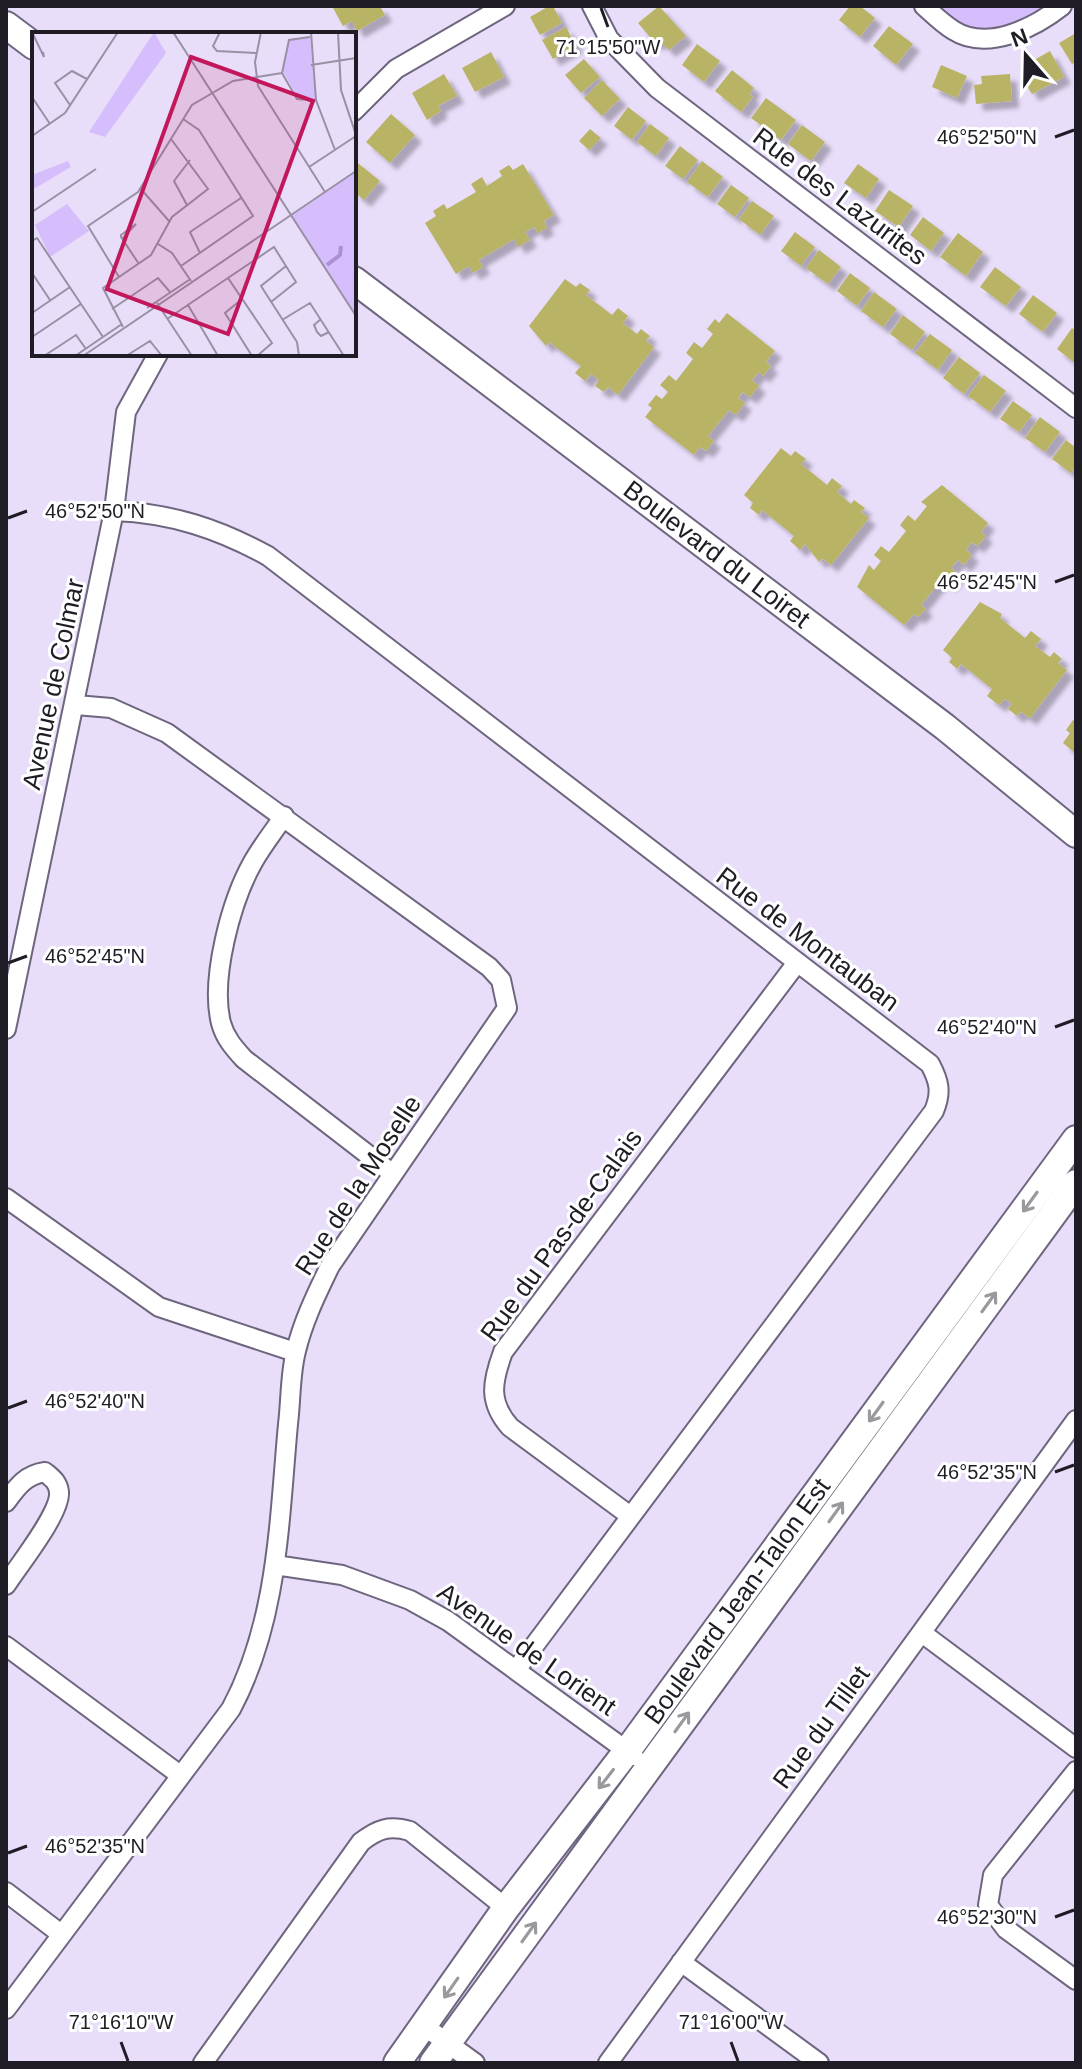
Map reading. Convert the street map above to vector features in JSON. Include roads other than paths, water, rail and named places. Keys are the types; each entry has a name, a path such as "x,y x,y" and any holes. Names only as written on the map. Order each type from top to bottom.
{"street":[{"path":"356,109 396,69 505,6"},
{"name":"Rue des Lazurites","path":"592,6 609,39 657,88 1076,408"},
{"path":"924,6 955,31 985,40 1039,23 1062,6"},
{"path":"6,25 32,44"},
{"name":"Boulevard du Loiret","path":"356,282 945,727 1076,834"},
{"name":"Avenue de Colmar","path":"6,1029 114,511 126,412 157,356"},
{"name":"Rue de Montauban","path":"114,511 152,512 182,519 229,534 268,556 930,1064 938,1080 940,1096 934,1111 516,1670"},
{"name":"Rue de la Moselle","path":"6,2009 231,1709 251,1671 265,1628 275,1565 295,1352 308,1313 330,1266 502,1020 507,996 501,980 489,967 167,733 111,708 76,705"},
{"path":"284,816 252,863 235,902 222,956 218,1005 222,1026 229,1043 244,1059 393,1174"},
{"name":"Rue du Pas-de-Calais","path":"629,1515 510,1427 497,1412 493,1378 503,1352 796,964"},
{"name":"Boulevard Jean-Talon Est","path":"397,2063 506,1908 627,1751 1076,1139"},
{"name":"Boulevard Jean-Talon Est","path":"441,2053 1076,1183"},
{"path":"6,1198 159,1307 295,1352"},
{"name":"Rue du Tillet","path":"608,2063 1076,1420"},
{"path":"6,1502 22,1481 34,1474 45,1472 55,1480 59,1491 51,1516 6,1585"},
{"name":"Avenue de Lorient","path":"275,1565 342,1575 387,1589 448,1621 649,1768"},
{"path":"922,1633 1076,1748"},
{"path":"6,1646 180,1775"},
{"path":"1076,1771 993,1875 988,1905 1006,1929 1076,1980"},
{"path":"203,2063 361,1842 373,1833 384,1828 410,1831 506,1908"},
{"path":"6,1892 61,1934"},
{"path":"681,1962 819,2063"},
{"path":"424,2026 441,2053 475,2063"}]}
